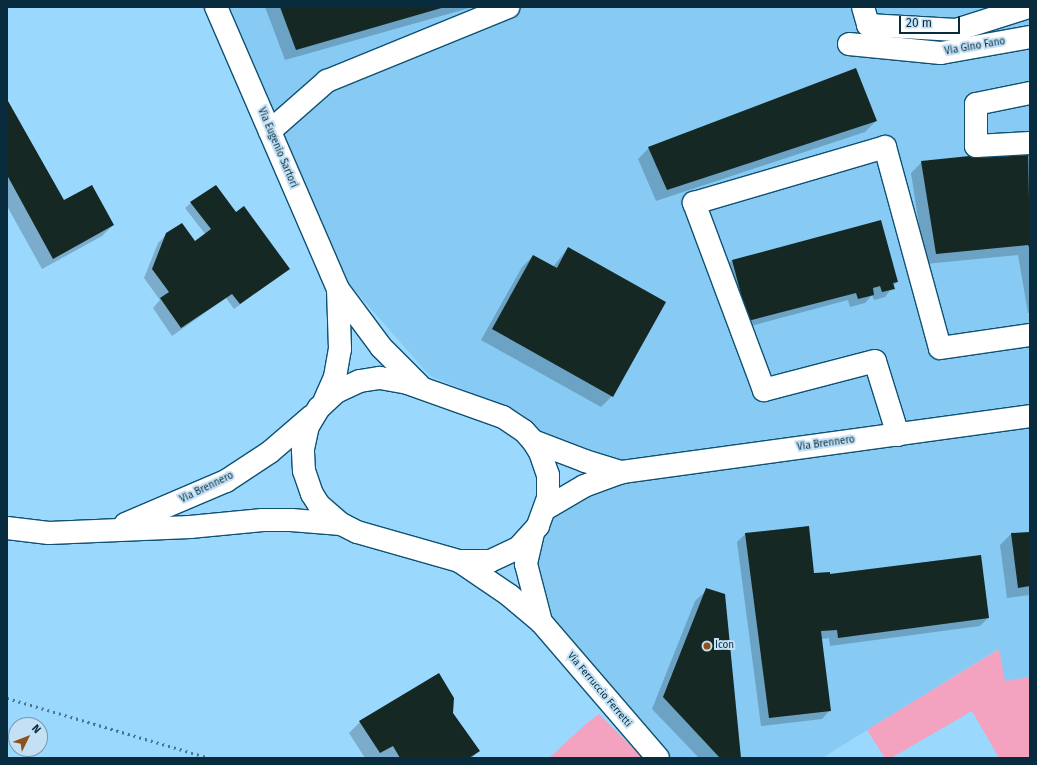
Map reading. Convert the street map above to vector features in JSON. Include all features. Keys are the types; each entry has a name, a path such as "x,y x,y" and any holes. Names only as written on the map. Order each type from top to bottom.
{"main road":[{"name":"Via Eugenio Sartori","path":"216,7 338,289 381,347 423,388"},
{"path":"270,131 327,81 508,7"},
{"path":"862,7 868,25 956,30 1029,7"},
{"name":"Via Gino Fano","path":"849,44 941,53 1030,37"},
{"path":"1030,93 976,104 976,146 1030,142"},
{"path":"898,435 875,361 764,390 694,203 885,146 940,348 1030,335"},
{"name":"Via Eugenio Sartori","path":"338,289 340,350 335,377 304,440 304,471 312,494 319,505 341,524"},
{"name":"Via Brennero","path":"109,530 198,495 226,481 270,452 350,384 370,379 391,379 423,388 502,418 524,431 533,442 585,461 622,472"},
{"name":"Via Brennero","path":"545,509 584,486 622,472 1030,416"},
{"path":"341,524 358,532 459,561 482,562 497,559 518,548 533,533 545,509 549,487 548,475 540,452 533,442"},
{"name":"Via Brennero","path":"7,528 49,533 291,520 341,524"},
{"name":"Via Ferruccio Ferretti","path":"533,533 526,564 541,622"},
{"name":"Via Ferruccio Ferretti","path":"459,561 509,595 541,622 658,758"}],"shaded area":[{"path":"224,7 1030,7 1030,405 624,461 537,431 521,413 430,376 349,284"},
{"path":"1030,423 1030,677 1005,681 998,649 822,758 670,758 547,618 535,568 549,517 587,493 624,481"},
{"path":"999,649 1005,681 1030,677 1030,758 999,758 972,711 891,758 885,758 867,730"},
{"path":"599,714 643,758 549,758 587,723"}],"building":[{"path":"280,7 445,7 296,50"},
{"path":"856,68 877,121 667,190 648,147"},
{"path":"8,101 64,200 92,185 114,225 53,259 7,175"},
{"path":"1028,150 1030,249 1028,245 936,254 921,161"},
{"path":"216,185 236,212 244,206 290,269 240,304 232,294 181,328 160,298 169,292 152,269 166,233 182,223 195,241 211,229 190,202"},
{"path":"881,220 898,282 893,283 895,289 882,292 880,286 873,288 874,295 858,299 856,293 748,321 732,260"},
{"path":"568,247 666,302 613,397 492,329 533,255 557,268"},
{"path":"809,526 814,573 830,572 830,574 981,555 989,618 838,638 837,630 821,631 831,711 769,718 745,533"},
{"path":"1030,532 1030,586 1018,588 1011,533"},
{"name":"Icon","path":"706,588 725,594 741,758 720,758 663,697"},
{"path":"439,673 454,698 453,713 480,751 469,758 400,758 393,746 380,753 359,721"}],"railway":[{"path":"7,698 210,758"}],"place":[{"name":"Icon","path":"707,646"}]}
